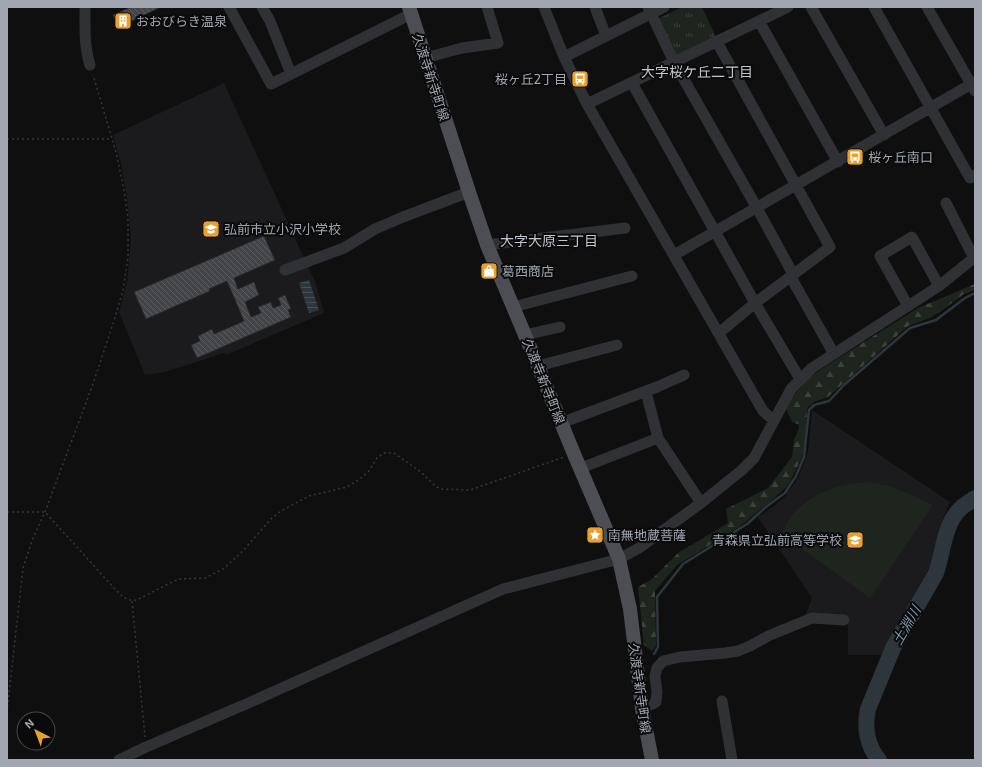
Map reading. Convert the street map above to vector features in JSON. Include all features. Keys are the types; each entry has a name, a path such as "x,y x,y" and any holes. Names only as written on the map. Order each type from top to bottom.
{"main road":[{"name":"久渡寺新寺町線","path":"410,10 487,245 619,559 630,609 642,709 652,760"}],"street":[{"path":"86,7 85,31 87,56 90,65"},
{"path":"229,7 271,84 410,10"},
{"path":"262,7 270,21 291,74"},
{"path":"425,58 462,48 498,43 487,7"},
{"path":"544,7 564,57 587,104 763,411 774,420"},
{"path":"595,7 606,36"},
{"path":"564,57 606,36 649,10 664,7"},
{"path":"587,104 788,7"},
{"path":"811,7 884,135"},
{"path":"874,7 970,178 975,176"},
{"path":"674,255 930,108 974,86 927,7"},
{"path":"649,10 674,62 757,208 793,274 793,281 834,354"},
{"path":"759,21 838,162"},
{"path":"717,42 830,247 755,303 718,333"},
{"path":"632,83 755,303 800,380"},
{"path":"285,270 344,248 375,230 403,217 469,192"},
{"path":"119,760 502,590 619,559 639,548 701,503 742,470 754,458 784,400 812,368 939,286 974,258 946,204"},
{"path":"487,245 625,228"},
{"path":"908,306 880,256 912,237 939,286"},
{"path":"513,307 632,276"},
{"path":"525,335 560,326"},
{"path":"538,366 617,345"},
{"path":"561,423 646,392 684,375"},
{"path":"646,392 658,438 701,503"},
{"path":"581,468 658,438"},
{"path":"642,709 656,702 657,692 655,676 657,668 663,661 680,657 738,651 768,636 812,618 844,620"},
{"path":"722,701 732,760"}],"path":[{"path":"7,712 23,568 33,538 45,512 93,384 123,290 128,257 128,218 124,190 112,139 90,65"},
{"path":"7,140 112,139"},
{"path":"7,512 45,512 114,588 122,596 132,602 179,579 205,578 223,569 241,553 272,518 281,511 309,496 346,486 360,479 369,471 377,458 384,452 394,453 421,472 435,486 441,489 460,491 470,490 489,484 574,454"},
{"path":"888,760 878,749 871,728 873,708 896,652 935,585 942,569 950,537 956,524 964,514 975,506"},
{"path":"132,602 146,747"}],"shaded area":[{"name":"弘前市立小沢小学校","path":"224,83 316,284 324,313 226,355 224,353 165,372 145,375 119,312 127,282 131,239 127,198 121,164 113,135"},
{"path":"309,280 319,310 309,313 299,283"},
{"name":"青森県立弘前高等学校","path":"812,410 950,502 938,531 931,564 882,655 848,655 848,618 806,614 812,598 758,517 785,497 798,478 808,452"}],"green space":[{"path":"682,7 702,7 716,37 676,57 657,19"},
{"path":"975,284 975,290 964,294 940,312 930,318 908,326 827,398 816,401 809,406 807,409 806,440 802,457 789,484 739,527 677,565 655,591 656,646 652,651 644,645 638,587 652,579 678,553 728,523 726,509 768,488 792,457 794,440 800,425 792,422 785,406 809,378 918,308"},
{"path":"866,482 886,485 933,505 870,598 782,534 791,517 816,496 825,491 844,485"}],"building":[{"name":"おおびらき温泉","path":"131,7 161,7 119,27 113,15"},
{"path":"264,236 275,260 234,278 238,289 254,282 259,295 245,302 251,317 261,313 258,307 271,302 273,308 281,305 278,298 285,295 291,309 288,310 291,317 197,358 191,345 200,341 198,336 212,329 214,334 244,321 227,281 209,289 210,291 146,319 134,292"}],"waterway":[{"path":"654,654 658,647 657,597 683,564 747,524 767,506 785,493 796,476 804,457 809,410 814,405 829,401 844,385 910,328 936,320 965,298 975,293"},
{"name":"土淵川","path":"879,760 869,742 866,723 868,709 893,648 936,573 951,521 962,507 975,498"}],"place":[{"name":"おおびらき温泉","path":"123,21"},
{"name":"桜ヶ丘2丁目","path":"580,79"},
{"name":"桜ヶ丘南口","path":"855,157"},
{"name":"弘前市立小沢小学校","path":"211,229"},
{"name":"葛西商店","path":"489,271"},
{"name":"南無地蔵菩薩","path":"595,535"},
{"name":"青森県立弘前高等学校","path":"855,540"}],"district":[{"name":"大字桜ケ丘二丁目","path":"697,71"},
{"name":"大字大原三丁目","path":"549,240"}]}
